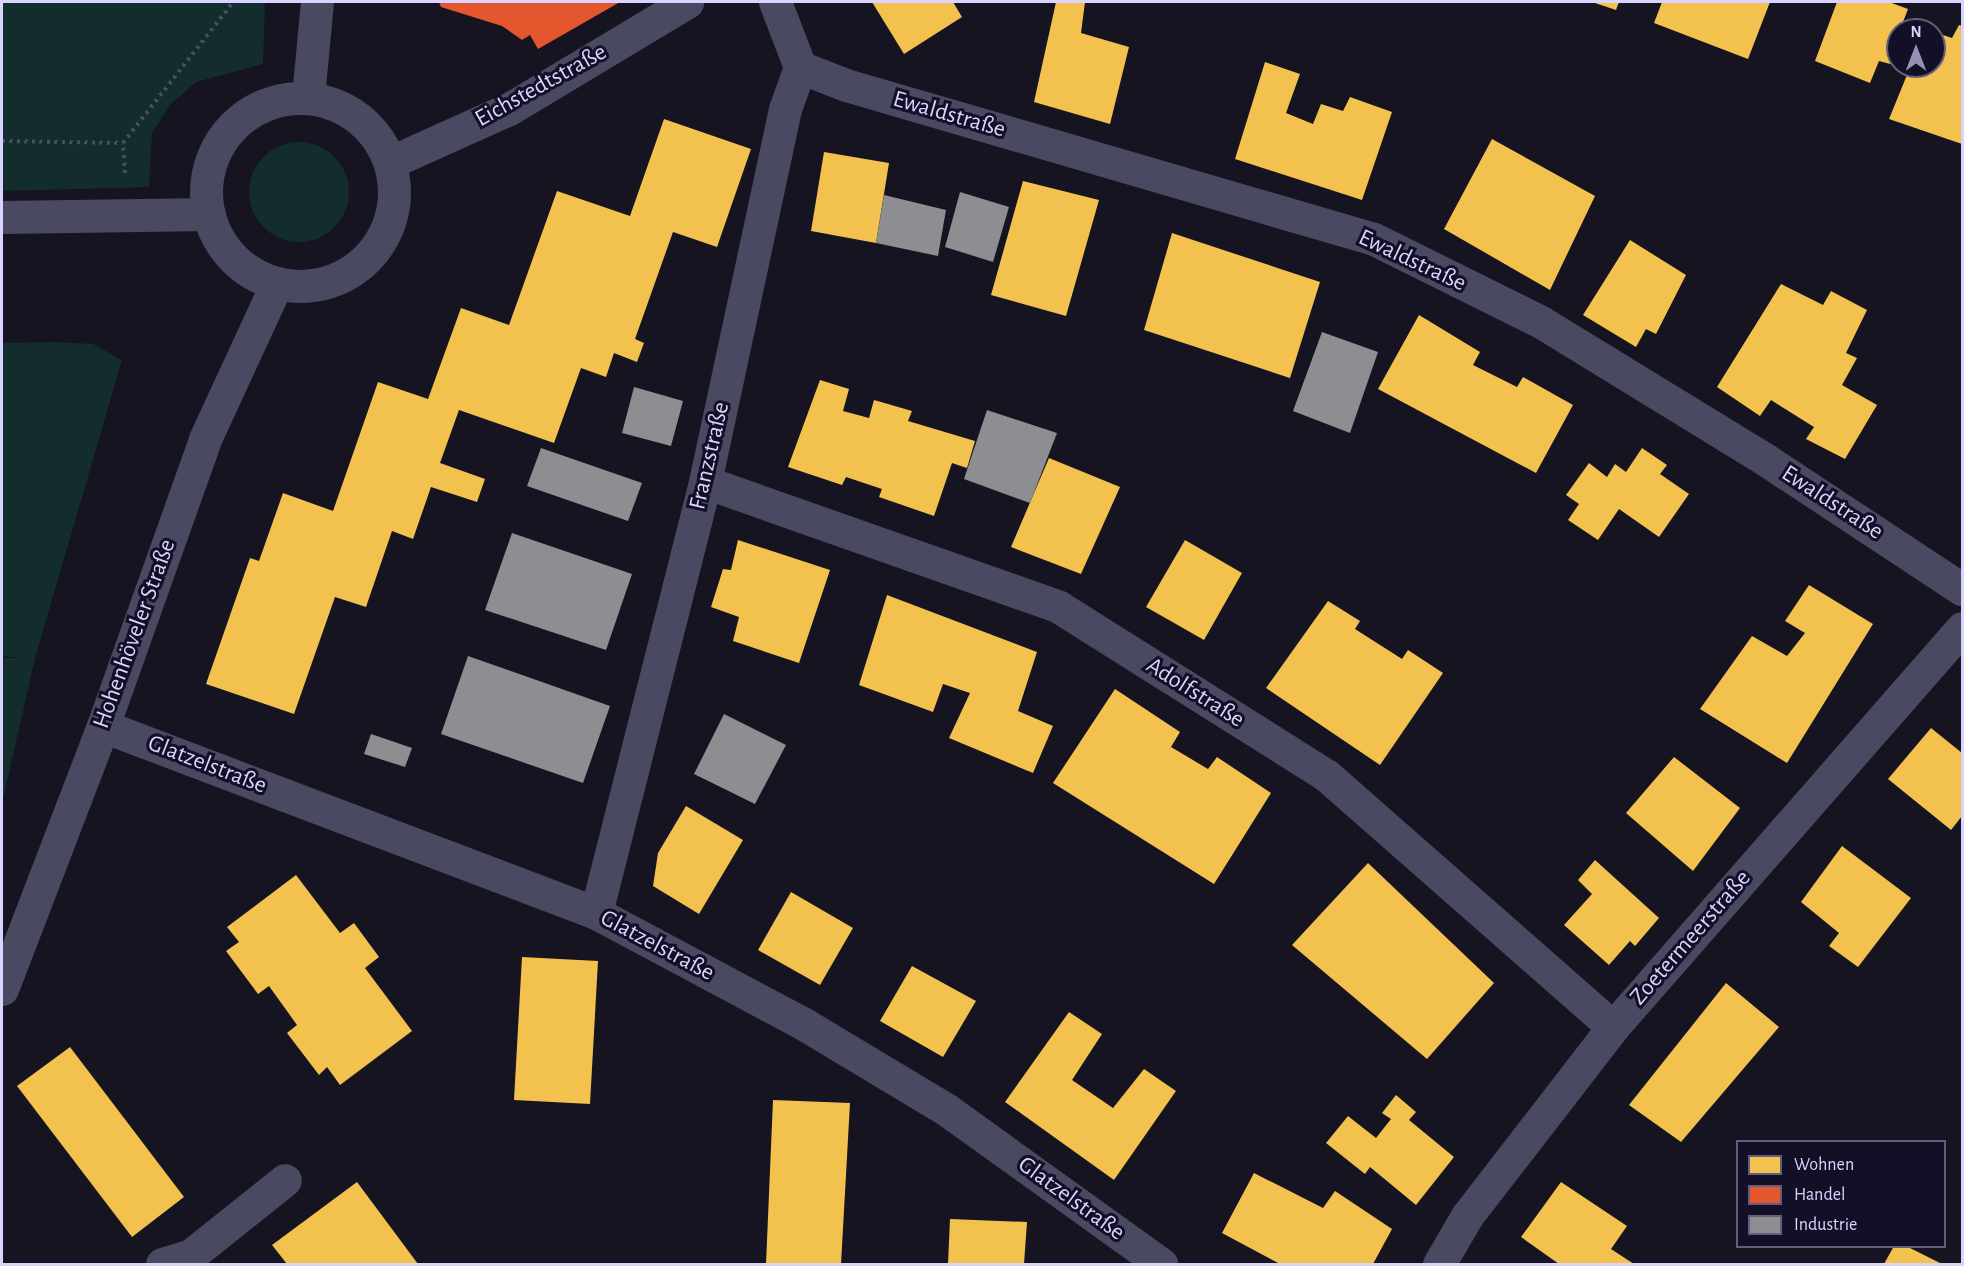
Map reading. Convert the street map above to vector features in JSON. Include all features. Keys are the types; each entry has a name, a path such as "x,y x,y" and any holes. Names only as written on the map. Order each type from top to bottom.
{"street":[{"path":"308,97 317,2"},
{"name":"Eichstedtstraße","path":"391,162 509,109 687,2"},
{"path":"775,2 800,67"},
{"name":"Franzstraße","path":"596,913 705,482 785,109 800,67"},
{"name":"Ewaldstraße","path":"800,67 846,86 1374,239 1541,322 1766,460 1962,589"},
{"path":"308,97 335,104 359,118 378,138 391,162 395,191 391,219 378,245 365,259 334,280 305,286 277,283 253,273 233,258 218,238 209,214 206,185 213,156 228,130 251,111 278,99 308,97"},
{"path":"2,217 209,214"},
{"name":"Hohenhöveler Straße","path":"2,989 103,726 205,439 277,283"},
{"name":"Adolfstraße","path":"705,482 1059,607 1326,775 1613,1027"},
{"name":"Zoetermeerstraße","path":"1439,1264 1467,1216 1613,1027 1962,628"},
{"name":"Glatzelstraße","path":"103,726 596,913 804,1023 947,1110 1161,1264"},
{"path":"162,1264 191,1255 285,1180"}],"path":[{"path":"128,215 123,143 233,2"},
{"path":"2,141 123,143"}],"green space":[{"path":"2,2 265,2 263,64 196,82 171,104 152,133 149,187 2,191"},
{"path":"299,142 318,146 335,156 345,173 349,192 345,211 335,228 318,238 299,242 280,238 263,228 253,211 249,192 253,173 263,156 280,146"},
{"path":"2,343 93,344 122,360 35,658 2,804 2,658 20,658 2,656"}],"building: Wohnen":[{"path":"872,2 953,2 962,17 904,54"},
{"path":"1056,2 1085,2 1081,33 1129,47 1110,124 1034,102"},
{"path":"1592,2 1619,2 1616,10"},
{"path":"1662,2 1770,2 1748,59 1654,23"},
{"path":"1837,2 1889,2 1908,9 1905,18 1886,18 1886,63 1879,61 1870,83 1815,61"},
{"path":"1959,25 1962,26 1962,144 1889,119 1906,78 1946,78 1946,36 1952,38"},
{"path":"1265,62 1300,74 1286,113 1313,124 1321,104 1343,111 1350,97 1392,112 1362,200 1235,159"},
{"path":"664,119 751,149 717,247 673,232 635,339 644,343 637,362 614,353 606,377 581,368 554,443 459,410 440,463 485,479 477,502 431,487 413,539 392,531 366,607 335,597 294,714 206,684 250,558 259,561 283,493 333,511 378,382 428,399 461,308 509,325 557,191 630,216"},
{"path":"1492,139 1595,196 1550,290 1444,229"},
{"path":"824,152 889,163 876,243 811,231"},
{"path":"1023,181 1099,200 1066,316 991,295"},
{"path":"1172,233 1320,282 1290,378 1144,330"},
{"path":"1630,240 1686,275 1656,334 1646,329 1636,347 1583,315"},
{"path":"1781,284 1823,305 1831,291 1867,310 1846,353 1857,358 1842,385 1877,405 1845,459 1806,439 1814,427 1771,400 1760,416 1717,387"},
{"path":"1419,315 1480,352 1473,365 1517,387 1523,377 1573,405 1536,473 1378,389"},
{"path":"820,380 849,389 843,411 869,418 874,400 912,411 908,421 975,441 967,468 952,463 934,516 879,497 882,489 846,477 842,485 788,467"},
{"path":"1642,448 1667,465 1660,474 1689,494 1659,537 1619,509 1598,540 1568,520 1579,504 1566,495 1589,463 1607,477 1615,464 1626,472"},
{"path":"1049,458 1120,487 1081,574 1011,547"},
{"path":"738,540 830,570 799,663 733,641 739,617 711,607 723,569 731,570"},
{"path":"1185,540 1242,573 1204,640 1146,607"},
{"path":"1809,585 1873,624 1787,763 1700,709 1752,636 1787,656 1805,633 1785,621"},
{"path":"887,595 1037,652 1018,711 1053,726 1033,773 949,738 970,693 943,684 933,712 859,685"},
{"path":"1328,601 1360,621 1355,629 1402,659 1408,650 1443,673 1380,765 1266,688"},
{"path":"1115,689 1180,732 1171,747 1208,769 1217,757 1271,793 1214,884 1053,783"},
{"path":"1931,728 1962,753 1962,816 1951,830 1888,779"},
{"path":"1674,757 1740,808 1693,871 1626,813"},
{"path":"686,806 743,840 699,914 653,886 658,853"},
{"path":"1842,846 1911,898 1858,967 1829,946 1839,933 1801,902"},
{"path":"1595,860 1659,918 1635,946 1630,941 1609,965 1564,925 1592,894 1578,880"},
{"path":"1368,863 1494,983 1427,1059 1292,945"},
{"path":"296,875 340,933 354,923 379,957 365,968 412,1031 340,1085 327,1067 319,1075 287,1033 297,1025 269,986 258,994 226,951 239,942 227,927"},
{"path":"791,892 853,928 820,985 758,950"},
{"path":"522,957 598,961 590,1104 514,1100"},
{"path":"912,966 976,1001 943,1057 880,1021"},
{"path":"1726,983 1779,1027 1681,1142 1629,1105"},
{"path":"1069,1012 1102,1034 1072,1080 1113,1108 1144,1069 1176,1091 1114,1180 1005,1102"},
{"path":"70,1047 184,1197 132,1237 17,1086"},
{"path":"1396,1095 1416,1112 1409,1120 1454,1157 1416,1205 1370,1167 1365,1174 1326,1143 1348,1116 1376,1138 1391,1119 1382,1113"},
{"path":"773,1100 850,1103 841,1264 766,1264"},
{"path":"1254,1173 1323,1208 1335,1191 1392,1229 1373,1264 1280,1264 1222,1233"},
{"path":"357,1182 418,1264 287,1264 272,1245"},
{"path":"1561,1182 1627,1226 1611,1249 1634,1264 1559,1264 1521,1237"},
{"path":"950,1219 1027,1222 1024,1264 948,1264"},
{"path":"1893,1248 1910,1248 1942,1264 1884,1264"}],"building: Handel":[{"path":"439,2 620,2 538,49 530,35 522,40 502,26 441,7"}],"building: Industrie":[{"path":"960,192 1009,207 993,262 945,247"},
{"path":"884,195 946,210 938,256 876,243"},
{"path":"1322,332 1378,352 1350,433 1293,411"},
{"path":"634,387 683,401 671,446 622,433"},
{"path":"987,410 1057,433 1030,503 964,479"},
{"path":"541,448 642,483 628,521 527,486"},
{"path":"512,533 632,574 606,650 485,610"},
{"path":"468,656 610,706 583,783 441,734"},
{"path":"724,714 786,745 755,804 694,774"},
{"path":"371,734 412,748 405,767 364,754"}]}
